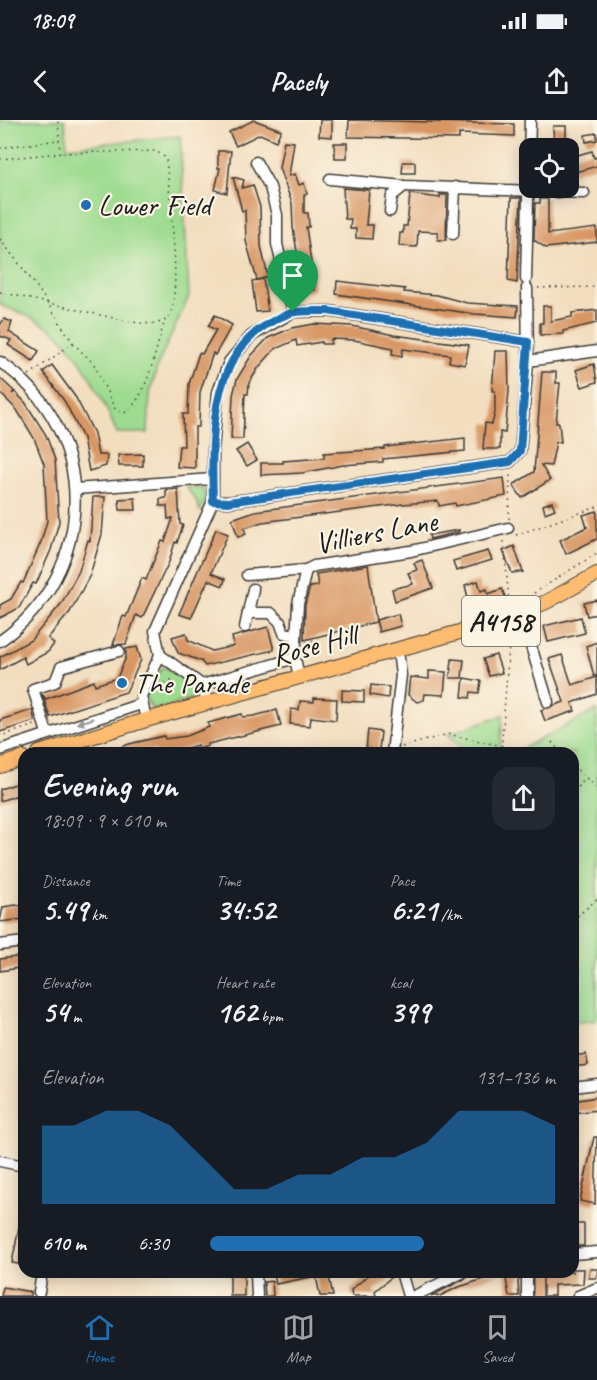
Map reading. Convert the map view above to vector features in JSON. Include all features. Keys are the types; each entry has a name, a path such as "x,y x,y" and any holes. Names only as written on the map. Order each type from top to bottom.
{"main road":[{"name":"Rose Hill","path":"66,747 207,702 398,651 576,587 597,574"},
{"path":"0,766 18,760"}],"street":[{"path":"529,138 530,120"},
{"path":"256,162 270,187 277,215 277,244 293,312"},
{"path":"330,179 404,186 519,191"},
{"path":"390,211 392,196 404,186"},
{"path":"453,234 455,187"},
{"path":"579,193 584,193"},
{"path":"213,501 228,502 510,462 520,451 528,361 526,284 528,198"},
{"path":"146,720 141,704 143,688 160,655 155,631 213,501 212,479 218,392 229,362 251,336 293,312 328,311 528,342"},
{"path":"528,361 597,351"},
{"path":"0,362 24,380 41,399 57,425 69,455 75,489 72,536 61,569 44,601 21,627 0,641"},
{"path":"75,489 212,479"},
{"name":"Villiers Lane","path":"299,677 295,658 306,570 314,566 510,532"},
{"path":"247,575 306,570"},
{"path":"245,627 253,589"},
{"path":"518,608 548,702"},
{"path":"248,613 271,613 280,622 284,633 297,639"},
{"path":"45,728 33,688 55,682 61,668 120,651"},
{"path":"393,747 400,675 398,651"},
{"path":"160,655 201,685 207,702"},
{"path":"201,685 295,658"},
{"path":"0,750 45,728 141,704"},
{"path":"0,945 18,943"},
{"path":"579,1086 597,1084"},
{"path":"0,1161 18,1165"},
{"path":"579,1254 597,1252"},
{"path":"39,1292 41,1278"},
{"path":"256,1278 257,1296"},
{"path":"403,1278 408,1296"},
{"path":"414,1296 452,1278"},
{"path":"526,1279 527,1296"},
{"path":"578,1296 597,1288"}],"path":[{"path":"58,120 60,153"},
{"path":"0,148 59,140"},
{"path":"0,159 60,153 156,151 166,158 175,287 171,313 166,320 142,393 135,407 124,413 115,409 94,364 73,343 49,305 0,239"},
{"path":"526,284 597,287"},
{"path":"0,292 131,322 151,324 166,320"},
{"path":"24,380 73,343"},
{"path":"510,462 510,532 504,546 508,599 510,606 518,608"},
{"path":"510,532 597,507"},
{"path":"530,596 597,553"},
{"path":"408,747 448,734 502,746 510,632"},
{"path":"297,639 315,640"},
{"path":"143,688 189,675"},
{"path":"0,734 1,736 45,728"},
{"path":"552,742 556,747"},
{"path":"579,773 597,788"},
{"path":"579,785 583,777"},
{"path":"579,915 597,899"}],"green space":[{"path":"0,120 65,120 67,147 180,136 189,296 158,364 150,393 148,433 117,433 91,378 64,340 41,323 0,305"},
{"path":"186,487 203,488 206,498 200,511 196,500"},
{"path":"164,667 191,681 196,693 191,699 157,710 152,709 145,698"},
{"path":"597,710 597,1020 579,1022 579,747 526,747"},
{"path":"503,715 500,747 461,747 448,734"}],"building":[{"path":"254,120 281,130 276,141 260,134 236,146 229,132"},
{"path":"320,120 332,120 332,137 319,136"},
{"path":"349,120 514,124 514,136 459,134 459,139 348,137"},
{"path":"553,126 566,126 566,138 554,138"},
{"path":"597,133 597,140 586,142 585,135"},
{"path":"284,141 294,142 289,176 295,174 299,185 304,183 307,194 304,195 304,213 308,213 309,227 306,227 315,290 304,292 293,228 292,203 279,168"},
{"path":"334,143 347,143 347,158 335,158"},
{"path":"218,151 231,151 227,193 215,190 220,168 218,168"},
{"path":"592,151 594,158 597,157 597,166 579,171 579,155"},
{"path":"403,162 415,162 415,173 402,173"},
{"path":"233,177 244,180 242,188 253,185 260,207 261,246 268,277 257,280 246,241 245,210 242,211"},
{"path":"343,188 369,190 366,225 373,225 372,239 356,238 356,229 350,229 351,219 345,219"},
{"path":"410,194 440,198 440,195 447,195 446,240 438,240 438,232 418,231 417,247 399,246 400,233 403,233 403,226 407,226"},
{"path":"511,198 521,198 517,283 508,281"},
{"path":"540,199 548,199 548,234 597,228 597,242 546,248 534,240 535,203 540,203"},
{"path":"263,279 268,311 256,312 252,281"},
{"path":"337,281 405,289 404,292 437,295 467,303 518,306 517,317 475,314 336,294"},
{"path":"543,306 551,306 551,321 572,317 572,313 597,310 597,323 563,331 563,334 540,335"},
{"path":"215,315 232,325 215,355 213,353 200,392 199,427 195,427 195,468 177,467 179,446 184,446 183,414 188,414 189,384 199,353 202,354 216,330 208,326"},
{"path":"4,319 12,322 9,332 39,351 33,361 8,345 11,340 0,336 0,325"},
{"path":"314,324 352,326 394,335 469,345 465,365 449,362 450,355 403,349 402,356 392,354 393,348 354,340 331,339 331,344 322,344 322,342 297,346 296,340 275,349 259,367 249,383 248,394 245,394 243,439 231,439 233,395 237,379 251,356 268,338 292,328"},
{"path":"495,351 508,351 509,391 505,433 500,432 500,449 483,449 485,423 492,424 495,413 495,391 492,391"},
{"path":"594,364 597,382 582,387 576,370"},
{"path":"52,365 76,398 94,433 98,455 107,455 106,466 89,471 83,438 65,402 43,372"},
{"path":"542,372 556,372 556,383 560,383 556,423 559,423 561,442 556,442 551,466 541,465 550,480 522,498 513,485 534,472"},
{"path":"0,378 14,391 12,394 15,392 25,402 46,435 55,460 59,522 51,550 36,584 33,583 19,608 0,618 0,605 11,599 21,582 23,583 41,542 47,521 44,464 34,438 17,410 0,393"},
{"path":"465,438 465,451 383,459 383,462 343,465 302,473 261,475 261,463 324,458 324,453 385,449 385,447"},
{"path":"247,444 257,460 247,466 236,451"},
{"path":"143,454 143,466 119,466 118,455"},
{"path":"504,478 506,496 456,506 455,503 439,506 438,501 262,522 244,528 246,534 238,537 232,519 255,511"},
{"path":"178,489 180,524 183,525 177,543 175,542 169,562 142,618 136,615 126,644 113,645 123,616 126,617 142,578 146,580 162,541 165,542 173,518 168,519 167,506 160,506 160,499 166,498 166,490"},
{"path":"93,497 105,497 102,534 90,575 70,612 48,638 54,644 48,652 26,664 23,657 0,670 0,657 31,640 61,604 79,571 88,540 90,541"},
{"path":"135,498 136,510 120,510 119,499"},
{"path":"552,502 555,509 545,513 543,505"},
{"path":"597,511 597,539 566,554 560,540 587,527 583,515"},
{"path":"216,529 228,534 211,573 225,579 223,586 208,580 191,618 179,614"},
{"path":"459,530 459,532 430,539 429,535"},
{"path":"514,546 523,572 512,573 503,551"},
{"path":"488,551 492,560 456,571 453,561"},
{"path":"422,560 433,588 395,601 392,589 413,584 408,573 417,570 414,563"},
{"path":"368,565 376,622 304,640 305,605 310,587 318,586 316,574"},
{"path":"478,581 481,591 487,589 488,594 502,589 508,604 495,609 494,605 471,611 465,585"},
{"path":"597,600 597,614 587,616 584,603"},
{"path":"398,614 401,626 379,632 376,620"},
{"path":"581,617 585,633 548,642 544,626"},
{"path":"268,627 274,650 205,666 201,661 178,653 172,637 186,633 188,640 212,651 234,646 232,637"},
{"path":"597,642 597,676 594,676 586,646"},
{"name":"The Parade","path":"137,647 141,660 126,692 50,717 42,694 46,699 94,681 95,685 117,678 126,657 126,649"},
{"path":"496,655 502,673 489,676 483,659"},
{"path":"562,655 572,685 597,677 597,694 572,703 575,711 545,721 541,710 564,702 549,659"},
{"path":"452,659 464,660 462,678 450,678"},
{"path":"429,671 446,672 444,695 425,694 424,700 417,702 408,695 410,677 429,679"},
{"path":"464,678 481,681 479,693 471,692 470,698 462,697"},
{"path":"371,685 389,687 388,698 370,695"},
{"path":"342,690 364,691 364,702 342,701"},
{"path":"314,698 337,699 336,720 311,717 310,726 290,724 291,709 299,710 300,701 314,702"},
{"path":"32,710 35,721 0,732 0,720"},
{"path":"277,710 281,726 208,744 205,747 198,745 191,747 122,747 164,736 165,739 187,736 209,727 208,723 242,714 243,717"},
{"path":"368,730 381,732 379,747 366,747"},
{"path":"18,783 18,795 0,801 0,789"},
{"path":"18,905 18,920 0,922 3,907"},
{"path":"18,957 18,968 0,971 0,959"},
{"path":"586,1054 588,1065 579,1066 579,1055"},
{"path":"597,1097 597,1110 579,1112 579,1100"},
{"path":"594,1137 597,1137 595,1204 580,1201"},
{"path":"579,1224 584,1224 584,1246 579,1246"},
{"path":"18,1232 18,1264 12,1263"},
{"path":"579,1269 584,1269 583,1284 554,1285 554,1296 543,1296 543,1278 579,1278"},
{"path":"590,1269 597,1269 597,1278 588,1278"},
{"path":"230,1278 244,1278 244,1296 230,1296"},
{"path":"275,1278 306,1278 276,1284"},
{"path":"316,1278 329,1278 333,1296 320,1296"},
{"path":"365,1278 390,1278 375,1291 376,1296 352,1296 351,1290"},
{"path":"466,1278 487,1278 440,1296 431,1296"},
{"path":"506,1278 519,1278 519,1296 509,1296"},
{"path":"272,1281 273,1296 265,1296 264,1282"},
{"path":"3,1287 31,1292 31,1296 1,1296"}],"place":[{"name":"Lower Field","path":"86,205"},
{"name":"The Parade","path":"122,683"}],"route":[{"path":"328,311 528,342 520,451 516,458 510,462 228,502 213,501 213,450 218,392 229,362 251,336 293,312 328,311"}]}
